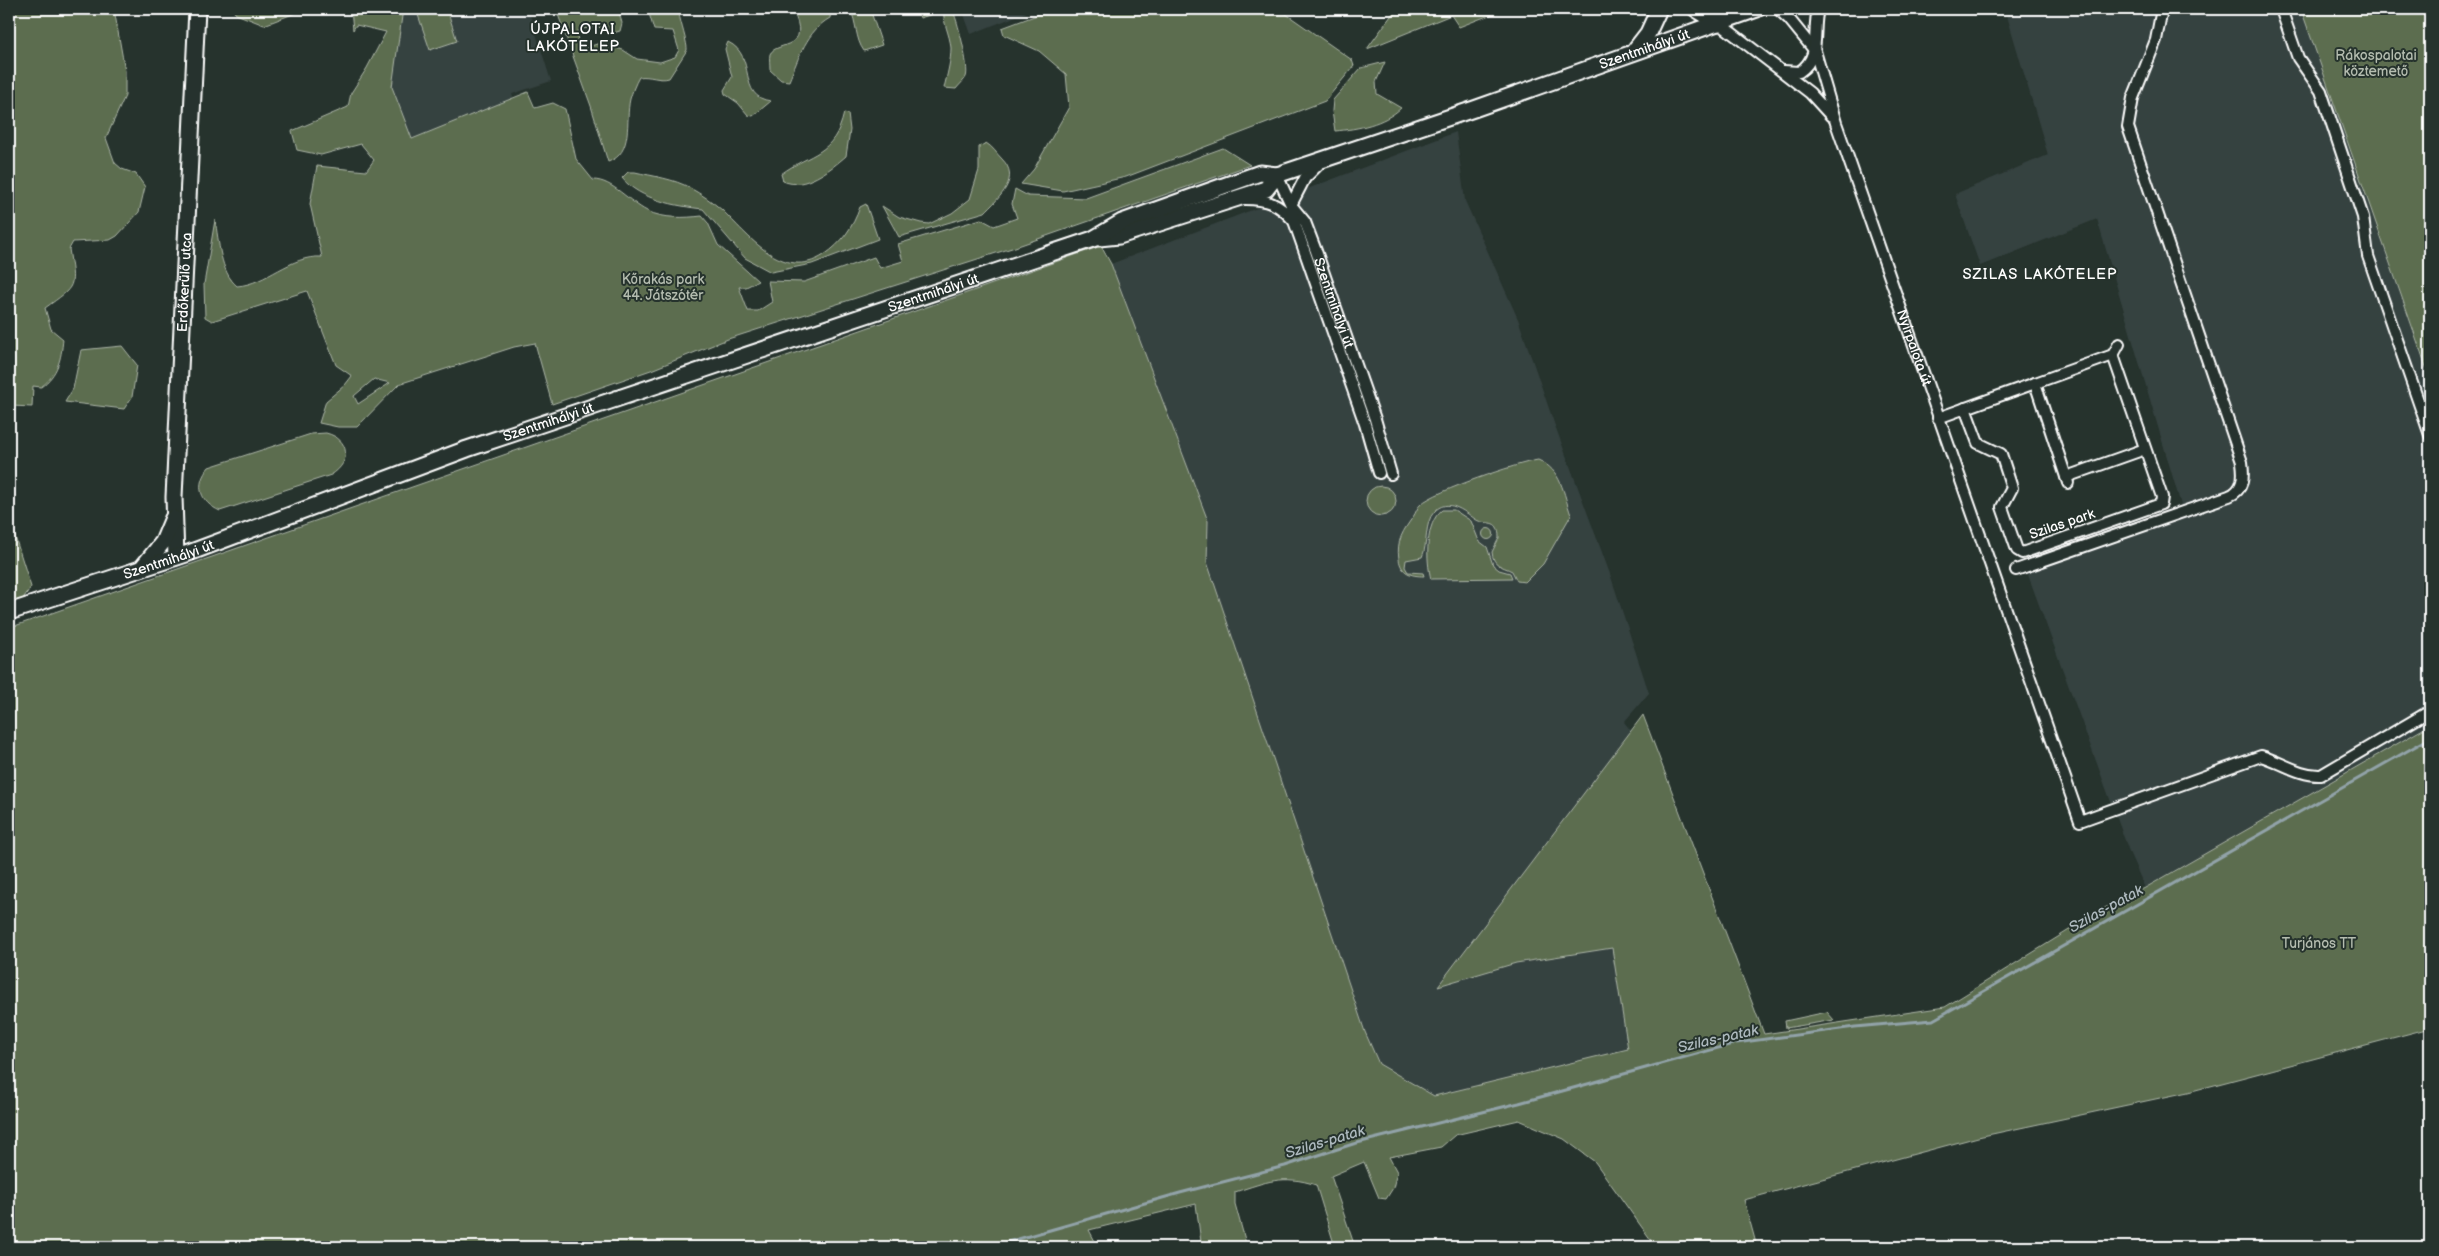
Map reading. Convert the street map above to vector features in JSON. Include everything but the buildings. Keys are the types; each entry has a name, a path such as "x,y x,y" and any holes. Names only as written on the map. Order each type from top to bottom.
{"main road":[{"name":"Erdőkerülő utca","path":"176,557 174,515 197,9"},
{"path":"1634,51 1648,33 1659,9"},
{"name":"Nyírpalota út","path":"1696,9 1719,23"},
{"name":"Szentmihályi út","path":"9,612 176,557 467,449 1093,239 1122,222 1260,173 1277,175 1474,109 1751,11"},
{"name":"Szentmihályi út","path":"1093,239 1119,236 1266,189 1277,175"},
{"path":"141,569 163,542 174,515"}],"street":[{"name":"Nyírpalota út","path":"1778,9 1789,19 1815,51 1836,123 1991,571 2080,821 2261,756 2309,776 2321,776 2430,711"},
{"path":"1784,71 1799,72 1811,60 1815,51 1814,25 1818,9"},
{"path":"2016,570 2234,494 2242,483 2242,462 2128,127 2133,98 2156,40 2162,9"},
{"path":"2281,9 2298,58 2320,91 2363,217 2368,256 2430,435"},
{"path":"1740,37 1740,21 1751,11"},
{"name":"Nyírpalota út","path":"1719,23 1784,71 1822,104 1836,123"},
{"path":"1291,204 1305,178 1324,159"},
{"path":"1277,175 1291,204"},
{"path":"1238,198 1263,199 1272,202 1283,208 1294,221"},
{"name":"Szentmihályi út","path":"1291,204 1294,221 1366,424 1379,473"},
{"name":"Szentmihályi út","path":"1291,204 1304,222 1316,251 1375,419 1391,474"},
{"path":"1938,418 2113,355 2119,344"},
{"name":"Szilas park","path":"1965,408 1978,443 2002,454 2012,488 2002,507 2017,550 2022,552 2160,504 2162,497 2113,355"},
{"path":"2035,383 2067,480 2145,449"}],"shaded area":[{"path":"400,9 528,9 551,81 512,94 515,106 410,142 391,86"},
{"path":"962,9 1034,9 971,34"},
{"path":"2005,9 2301,9 2430,379 2430,725 2145,888 2130,854 2023,561 2181,505 2097,219 1980,266 1955,194 2048,155"},
{"path":"1456,132 1465,201 1518,319 1610,574 1649,693 1624,722 1631,731 1439,985 1516,963 1613,948 1628,1049 1433,1096 1379,1064 1365,1032 1207,562 1208,521 1111,264"}],"green space":[{"path":"9,9 114,9 125,71 125,96 106,138 115,163 122,169 136,174 145,187 139,212 117,236 110,240 73,242 69,249 72,271 71,284 63,295 45,308 51,329 63,339 60,360 55,372 47,382 41,387 33,386 32,407 12,406 9,479"},
{"path":"232,9 306,9 264,25 236,14"},
{"name":"Kőrakás park 44. Játszótér","path":"351,9 403,9 392,87 412,139 528,92 535,108 553,103 565,109 576,159 593,180 614,187 640,207 654,214 674,217 702,216 708,223 718,245 758,281 746,287 739,287 748,311 758,311 772,302 768,281 804,282 874,257 880,268 903,261 898,244 981,219 994,226 1017,218 1012,204 1015,189 1028,196 1086,198 1223,148 1250,165 1015,247 728,339 651,370 552,404 535,343 514,347 399,384 357,427 338,427 319,423 326,401 345,385 352,376 336,365 307,291 212,321 205,317 204,284 215,220 224,265 231,280 237,286 258,280 299,260 322,257 310,204 317,166 366,171 374,160 361,144 321,155 297,150 292,131 348,107 351,93 386,32 356,25 353,30","holes":["374,379 390,383 358,404 354,396"]},
{"path":"416,9 447,9 457,41 430,50"},
{"path":"556,9 618,9 622,23 620,31 613,33 594,25 592,28 580,29 577,32 578,44 585,48 600,43 623,50 637,59 660,62 675,57 679,50 673,31 654,30 648,10 660,9 679,14 687,50 669,78 639,77 630,99 625,144 616,158 608,162 591,106"},
{"path":"792,9 831,9 830,18 815,30 805,45 789,81 781,80 770,70 770,54 774,50 792,42 799,32 798,22"},
{"path":"850,9 870,9 882,45 864,51 859,41"},
{"path":"917,9 938,9 936,13 920,18"},
{"path":"944,9 952,9 954,14 960,32 966,64 966,77 956,89 944,88 950,63 951,48 944,19"},
{"path":"1053,9 1279,9 1352,60 1354,66 1325,101 1126,177 1063,191 1021,184 1034,169 1069,107 1066,74 1039,51 1004,35 1002,28"},
{"path":"1396,9 1505,9 1459,27 1451,15 1367,49"},
{"name":"Rákospalotai köztemető","path":"2301,9 2430,9 2430,379 2421,352"},
{"path":"728,42 737,48 742,57 754,92 760,98 771,101 753,116 748,115 738,103 725,94 724,90 732,77 725,49"},
{"path":"1385,62 1376,82 1377,94 1401,108 1379,122 1353,129 1335,131 1332,111 1333,100 1361,68"},
{"path":"844,113 848,114 850,130 846,156 833,167 808,181 791,183 783,181 781,174 828,145 840,127"},
{"path":"986,143 1002,159 1009,173 1006,187 997,200 985,212 899,237 882,206 899,217 929,224 952,213 970,199 979,170 979,147"},
{"path":"628,172 670,180 694,190 722,210 767,252 794,263 809,262 824,255 841,240 850,228 860,207 866,204 878,239 812,264 771,272 745,258 703,209 671,204 649,197 630,186 622,178"},
{"name":"Turjános TT","path":"1101,246 1111,264 1208,521 1207,562 1365,1032 1379,1064 1434,1096 1628,1049 1612,948 1516,963 1438,986 1643,715 1764,1034 1945,1007 2108,906 2145,888 2430,725 2430,1028 2188,1092 1978,1137 1744,1200 1757,1247 1656,1247 1595,1162 1564,1139 1519,1120 1455,1135 1441,1147 1389,1157 1397,1172 1393,1188 1386,1199 1379,1198 1364,1162 1331,1176 1355,1247 1335,1247 1316,1185 1294,1180 1284,1180 1266,1182 1235,1192 1235,1204 1247,1247 1204,1247 1201,1242 1196,1204 1089,1230 1098,1247 9,1247 9,628"},
{"path":"122,346 137,365 132,397 124,409 65,402 73,389 81,350"},
{"path":"326,433 340,440 344,445 345,451 345,458 342,464 331,475 220,511 204,498 201,486 204,474 209,467 311,434"},
{"path":"1538,460 1546,464 1557,476 1571,515 1543,564 1525,582 1517,581 1512,571 1499,565 1494,560 1492,552 1499,538 1497,527 1491,523 1479,521 1461,509 1450,506 1439,508 1431,517 1422,557 1406,560 1405,567 1408,572 1423,573 1424,576 1407,573 1404,571 1400,564 1398,553 1399,541 1421,504 1429,498 1477,478"},
{"path":"1381,486 1392,490 1396,501 1392,512 1381,516 1370,512 1366,501 1370,490"},
{"path":"1442,510 1454,510 1471,521 1479,541 1487,547 1493,565 1499,570 1510,573 1512,578 1431,579 1428,562 1428,542 1432,524"},
{"path":"9,518 31,587 22,600 9,605"},
{"path":"1488,528 1494,534 1488,540 1482,534"},
{"path":"1827,1012 1834,1020 1786,1028 1785,1021"}],"waterway":[{"name":"Szilas-patak","path":"990,1247 1180,1193 1285,1166 1353,1144 1519,1103 1736,1043 1855,1027 1933,1020 2430,738"}],"district":[{"name":"ÚJPALOTAI LAKÓTELEP","path":"573,38"},
{"name":"SZILAS LAKÓTELEP","path":"2040,274"}]}
